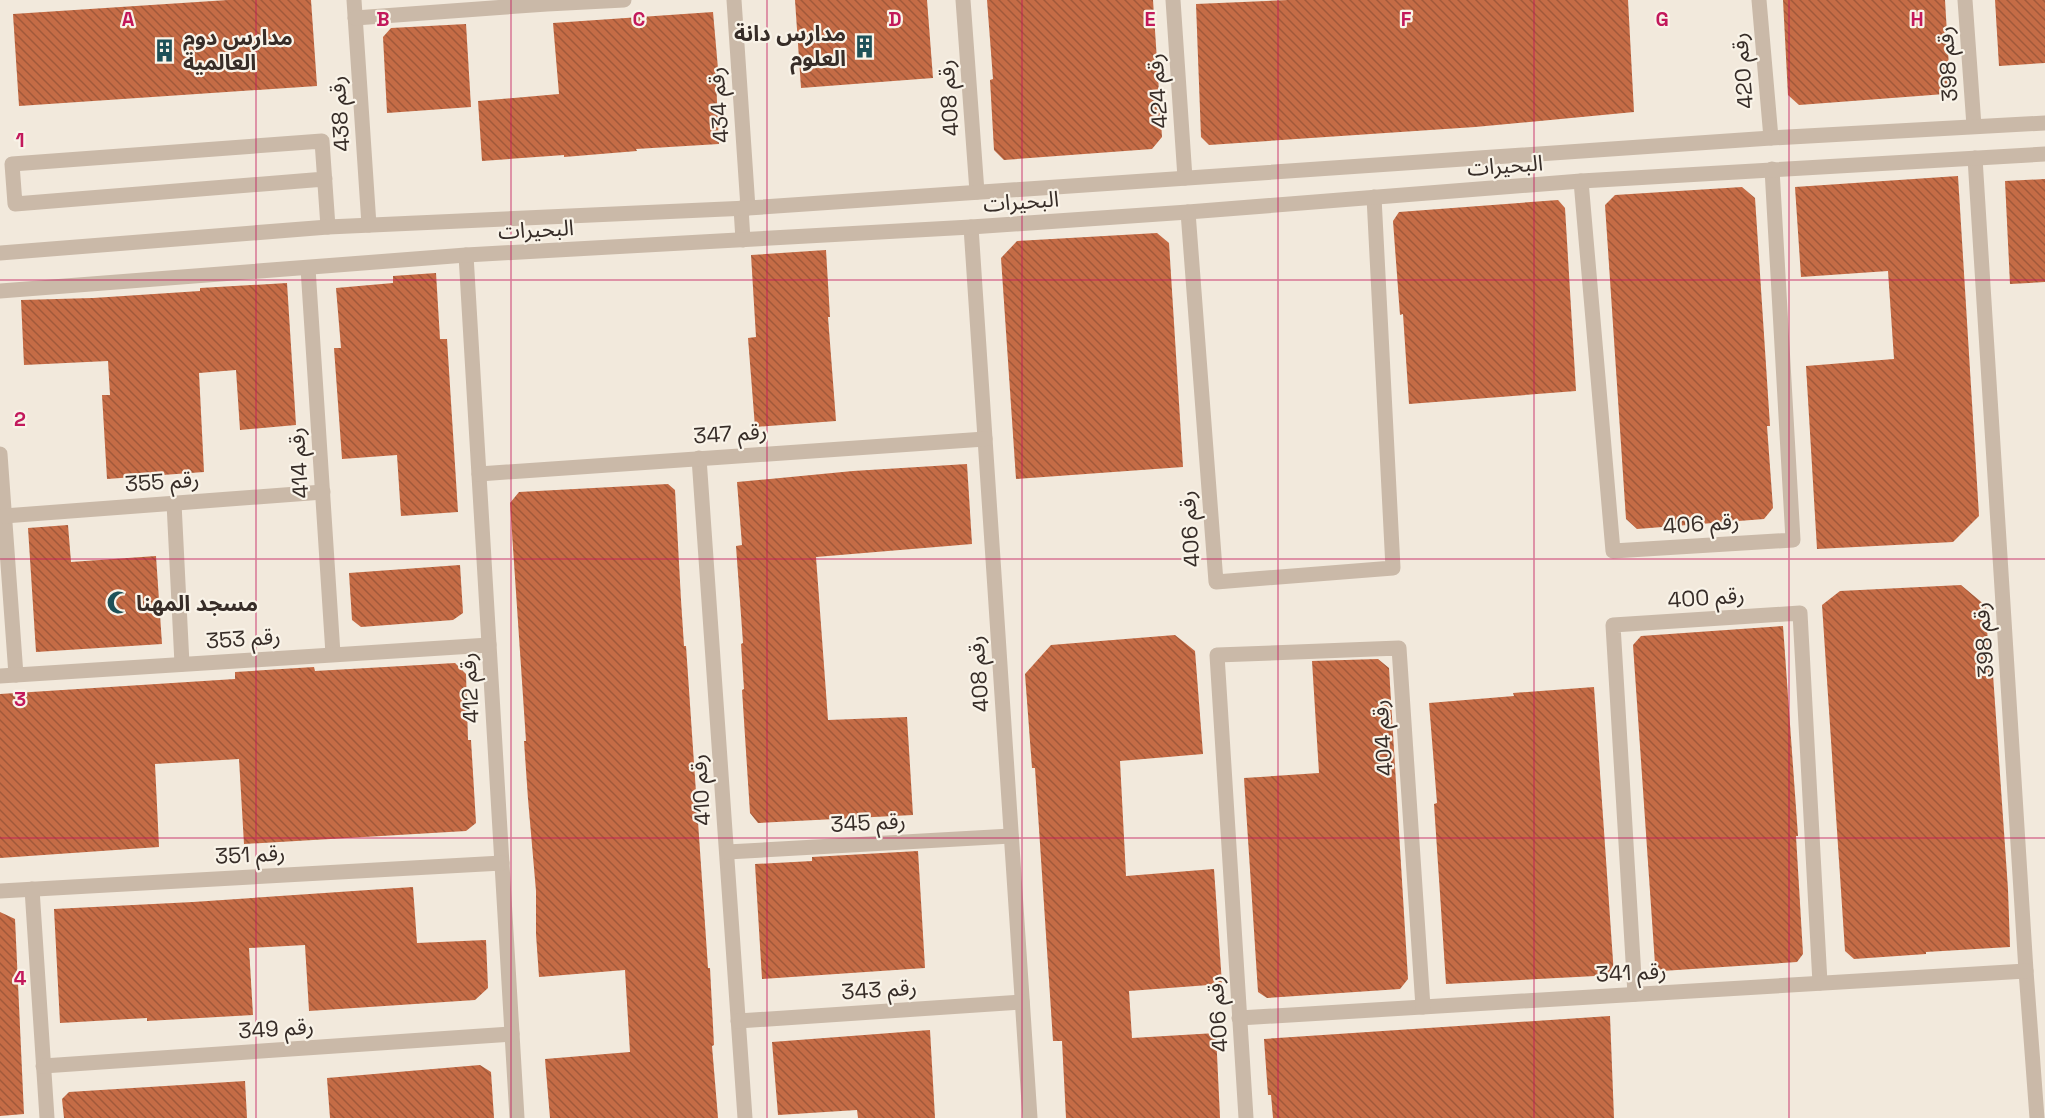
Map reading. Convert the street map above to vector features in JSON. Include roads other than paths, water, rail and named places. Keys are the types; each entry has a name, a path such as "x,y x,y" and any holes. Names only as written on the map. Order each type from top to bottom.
{"street":[{"name":"رقم 438","path":"354,0 369,225"},
{"path":"356,18 547,2 624,0"},
{"name":"رقم 434","path":"734,0 744,208 743,240"},
{"name":"رقم 408","path":"963,0 977,192"},
{"name":"رقم 424","path":"1173,0 1185,178"},
{"name":"رقم 420","path":"1759,0 1771,138"},
{"name":"رقم 398","path":"1965,0 1974,126"},
{"name":"البحيرات","path":"0,253 328,227 744,208 1771,138 2045,123"},
{"path":"325,179 15,204 12,164 322,141 325,179 328,227"},
{"name":"البحيرات","path":"0,291 466,255 971,227 1581,181 2045,154"},
{"name":"رقم 398","path":"1976,158 2037,1118"},
{"name":"رقم 406","path":"1581,181 1613,551 1793,540 1772,169"},
{"name":"رقم 406","path":"1188,212 1215,582 1369,570 1393,568 1374,197"},
{"name":"رقم 408","path":"971,227 1030,1118"},
{"name":"رقم 412","path":"466,255 517,1118"},
{"name":"رقم 414","path":"308,268 333,654"},
{"name":"رقم 347","path":"479,474 985,439"},
{"path":"0,454 16,675"},
{"name":"رقم 410","path":"699,458 745,1118"},
{"name":"رقم 355","path":"4,516 322,492"},
{"path":"174,503 182,664"},
{"name":"رقم 400","path":"1635,994 1613,625 1800,613 1820,983"},
{"name":"رقم 353","path":"0,675 489,645"},
{"name":"رقم 404","path":"1217,655 1399,648 1423,1007"},
{"name":"رقم 406","path":"1217,655 1246,1118"},
{"name":"رقم 345","path":"728,852 1011,836"},
{"name":"رقم 351","path":"0,891 502,862"},
{"path":"32,889 47,1118"},
{"name":"رقم 341","path":"1239,1018 2026,971"},
{"name":"رقم 343","path":"738,1021 1022,1002"},
{"name":"رقم 349","path":"43,1066 512,1034"}],"place":[{"name":"مدارس دانة العلوم","path":"864,46"},
{"name":"مدارس دوم العالمية","path":"165,50"},
{"name":"مسجد المهنا","path":"118,603"}]}
